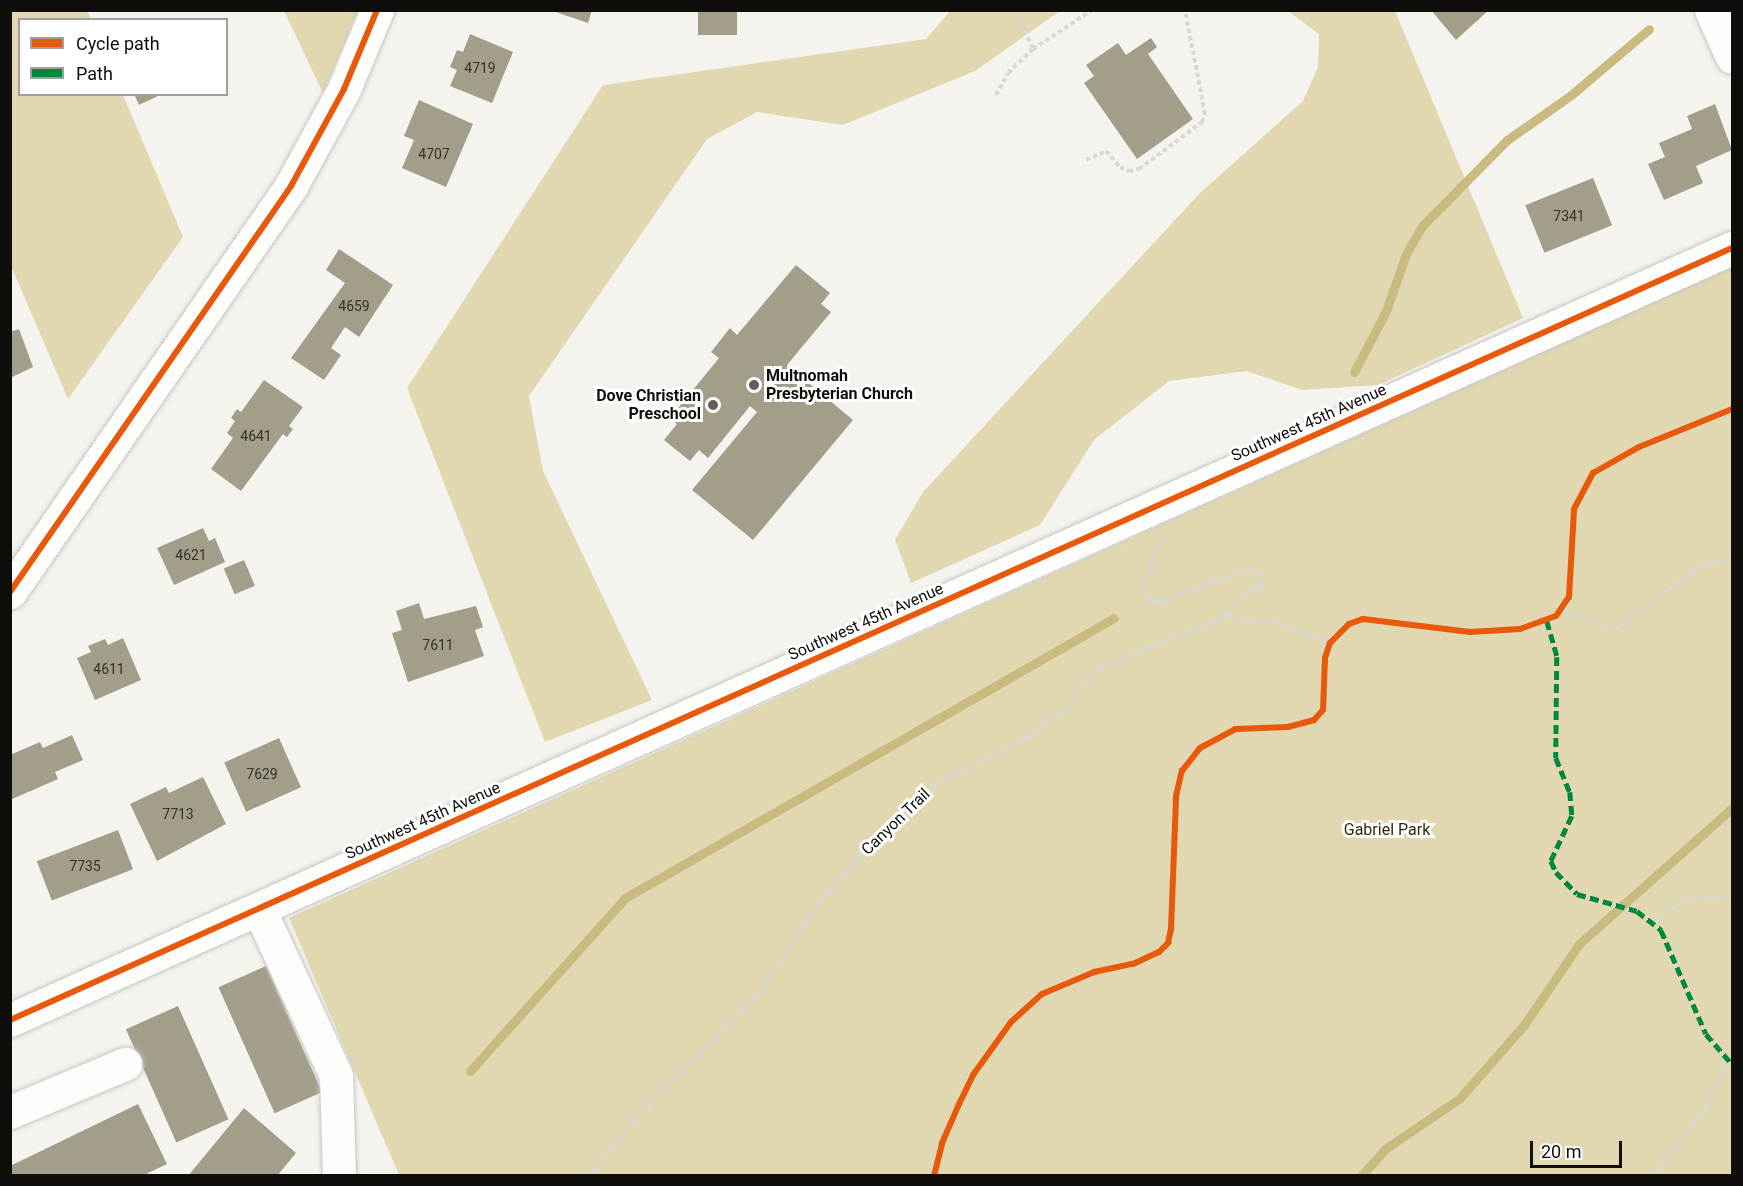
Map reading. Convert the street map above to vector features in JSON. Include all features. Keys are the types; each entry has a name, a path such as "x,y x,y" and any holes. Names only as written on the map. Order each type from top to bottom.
{"street":[{"path":"10,592 291,186 340,98 376,10"},
{"path":"1711,10 1732,57"},
{"name":"Southwest 45th Avenue","path":"10,1020 1732,248"},
{"path":"259,909 336,1076 339,1176"},
{"path":"10,1112 125,1064"}],"path":[{"path":"1014,10 1033,49"},
{"path":"996,95 1008,73 1033,49 1092,10"},
{"path":"1086,160 1106,151 1120,167 1129,171 1138,170 1202,122 1205,114 1185,10"},
{"path":"1148,509 1161,533 1162,545 1144,579 1142,589 1146,599 1158,603 1256,569 1264,580 1262,585 1231,605 1228,615 1238,620 1272,621 1330,643"},
{"path":"1564,609 1615,630 1699,567 1732,558"},
{"path":"1652,922 1682,900 1716,896 1732,903"},
{"path":"1651,1176 1706,1109 1728,1058"}],"green space":[{"path":"10,11 87,11 90,18 18,18 18,96 123,96 183,237 68,399 11,266"},
{"path":"284,11 358,11 323,93"},
{"path":"950,11 1060,11 975,71 843,125 757,112 707,139 529,396 543,471 652,700 545,742 407,388 603,85 926,39"},
{"path":"1288,11 1395,11 1523,318 1378,385 1302,390 1247,371 1169,381 1094,440 1040,525 911,583 895,540 923,492 1200,193 1303,101 1318,67 1319,34"},
{"name":"Gabriel Park","path":"1732,267 1732,1175 399,1175 289,918"}],"building":[{"path":"550,10 592,10 588,23"},
{"path":"698,10 737,10 737,35 698,35"},
{"path":"1431,10 1489,10 1456,40"},
{"path":"470,34 513,52 492,103 450,86 457,70 450,67 457,50 463,52"},
{"path":"1151,38 1157,47 1148,54 1193,119 1137,159 1084,83 1094,76 1086,65 1118,43 1126,55"},
{"path":"135,96 158,96 139,105"},
{"path":"419,100 473,124 446,187 402,168 414,140 404,136"},
{"path":"1715,104 1732,150 1696,166 1703,183 1664,200 1648,164 1665,157 1659,143 1692,129 1687,116"},
{"path":"1593,178 1612,225 1544,253 1525,205"},
{"path":"339,249 393,285 359,337 345,327 331,348 341,355 324,380 291,358 345,283 326,270"},
{"name":"Multnomah Presbyterian Church","path":"796,265 830,293 821,304 831,312 787,365 853,420 753,540 692,490 757,412 750,406 708,458 699,450 690,461 664,440 677,424 670,418 719,358 711,352 730,328 737,335"},
{"path":"19,329 33,367 10,378 10,332"},
{"path":"264,380 303,407 289,426 293,429 287,437 283,434 241,491 211,469 233,438 227,433 235,421 231,418 237,409 241,412"},
{"path":"203,528 209,541 215,538 225,562 174,585 157,548"},
{"path":"244,560 255,586 235,594 224,569"},
{"path":"419,603 424,619 476,606 483,627 475,630 484,656 408,682 392,633 402,630 396,611"},
{"path":"123,638 141,680 95,700 77,658 91,652 88,646 105,639 108,645"},
{"path":"72,735 83,760 55,772 58,779 10,800 10,755 40,742 43,748"},
{"path":"279,738 301,787 246,812 224,762"},
{"path":"203,777 226,824 157,861 130,804 166,787 169,793"},
{"path":"118,830 133,869 52,900 37,861"},
{"path":"266,966 322,1092 275,1113 218,987"},
{"path":"178,1006 228,1119 176,1142 126,1029"},
{"path":"138,1104 167,1164 142,1176 10,1176 10,1166"},
{"path":"244,1108 296,1153 277,1176 188,1176"}],"waterway":[{"path":"1354,372 1386,311 1406,254 1423,225 1507,140 1571,95 1649,29"},
{"path":"470,1071 625,898 1114,618"},
{"path":"1361,1176 1385,1149 1460,1098 1524,1025 1579,944 1732,808"}],"marked path":[{"path":"1547,621 1557,657 1556,758 1570,792 1572,816 1551,861 1556,872 1577,894 1637,911 1661,930 1706,1034 1732,1064"}],"cycle path":[{"path":"10,592 291,186 344,89 377,10"},
{"path":"10,1020 1732,248"},
{"path":"934,1176 942,1143 973,1075 1011,1022 1042,994 1094,972 1133,964 1159,952 1168,943 1171,929 1176,796 1182,771 1200,748 1235,729 1288,727 1314,720 1323,710 1325,658 1330,643 1349,624 1363,619 1470,632 1520,629 1556,616 1569,597 1574,509 1593,473 1639,447 1732,409"}],"place":[{"name":"Multnomah Presbyterian Church","path":"754,385"},
{"name":"Dove Christian Preschool","path":"713,405"}]}
